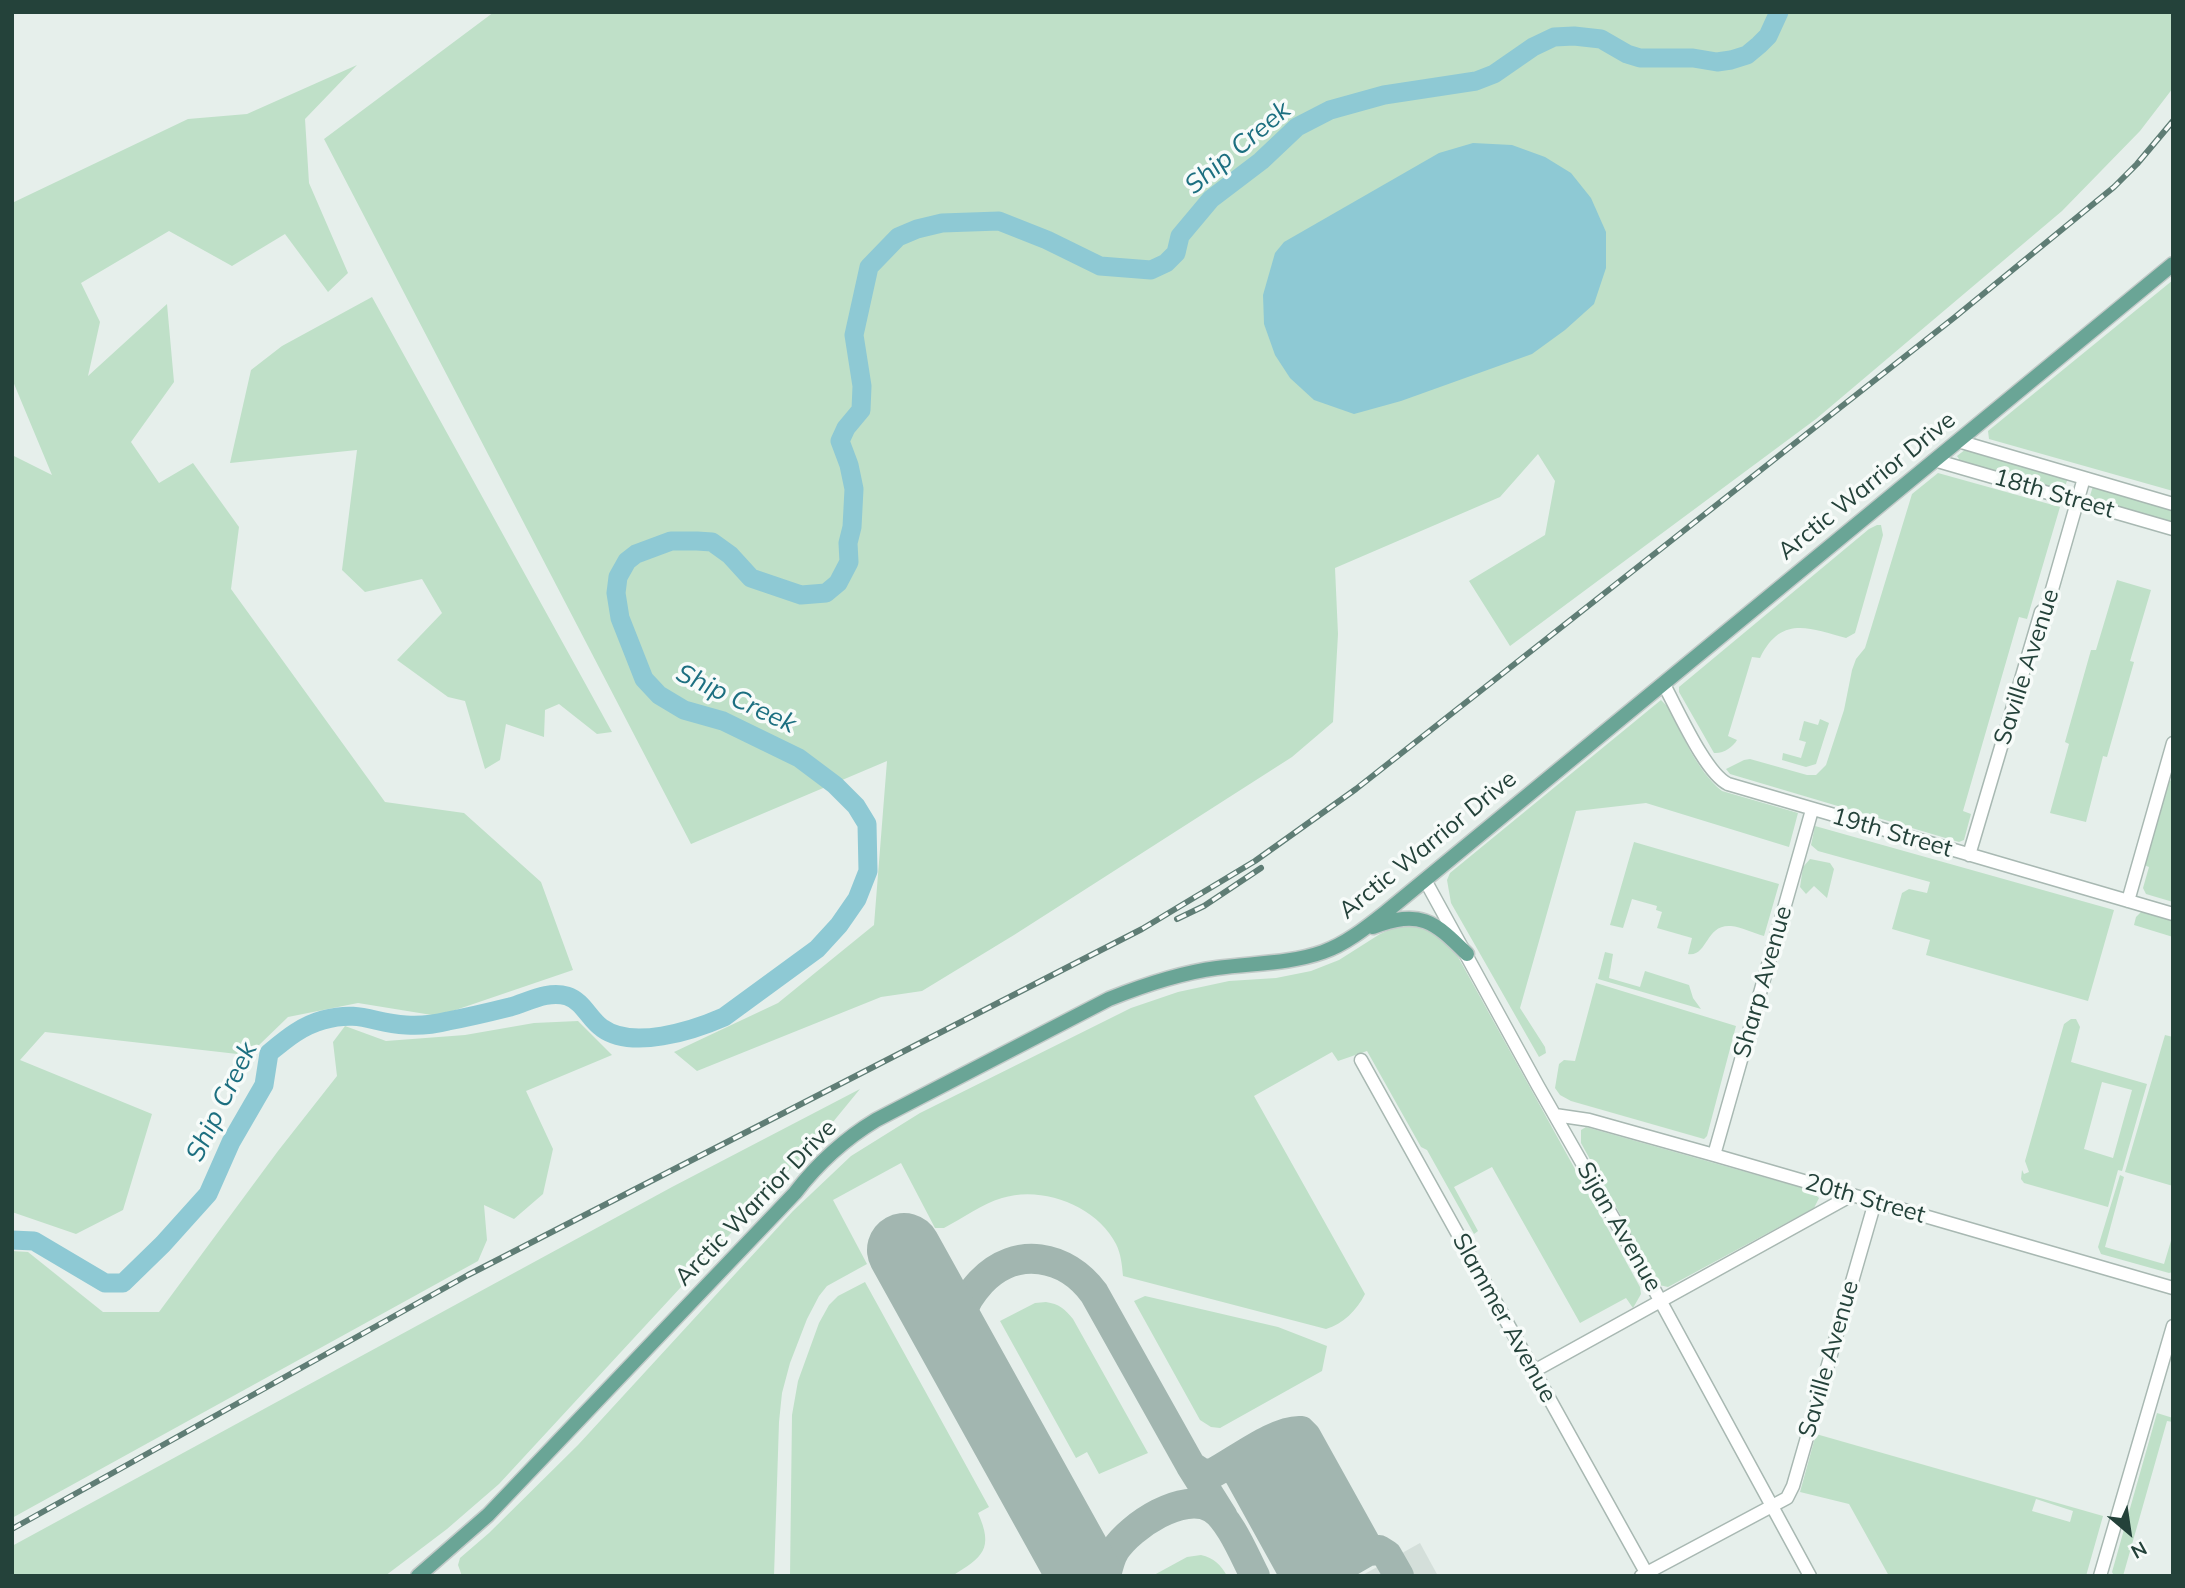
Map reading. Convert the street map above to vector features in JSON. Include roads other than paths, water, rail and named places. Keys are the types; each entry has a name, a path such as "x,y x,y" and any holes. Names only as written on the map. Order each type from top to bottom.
{"main road":[{"name":"Arctic Warrior Drive","path":"418,1576 488,1515 785,1203 823,1159 854,1134 886,1114 1097,1006 1138,988 1186,973 1301,959 1325,951 1355,934 1425,880 2173,264"},
{"path":"1355,934 1387,922 1416,919 1441,929 1467,954"}],"street":[{"name":"18th Street","path":"1958,441 2173,504"},
{"name":"18th Street","path":"1934,460 2173,529"},
{"name":"Saville Avenue","path":"1969,855 2040,612 2047,607 2084,478"},
{"name":"19th Street","path":"1663,683 1708,766 1721,781 2173,915"},
{"path":"2128,901 2173,743"},
{"name":"Sharp Avenue","path":"1714,1155 1812,810"},
{"name":"Sijan Avenue","path":"1425,880 1661,1301 1810,1576"},
{"name":"Slammer Avenue","path":"1361,1060 1645,1575"},
{"name":"20th Street","path":"1555,1115 1589,1120 2173,1288"},
{"path":"1534,1371 1852,1195"},
{"name":"Saville Avenue","path":"1772,1507 1787,1498 1793,1486 1875,1202"},
{"path":"2100,1576 2173,1326"},
{"path":"1645,1575 1772,1507"}],"water":[{"path":"1473,143 1512,145 1545,157 1571,173 1591,198 1606,232 1606,268 1594,304 1532,354 1401,401 1354,414 1314,400 1290,378 1275,355 1264,324 1263,295 1275,253 1284,242 1439,153"}],"waterway":[{"name":"Ship Creek","path":"12,1240 34,1241 105,1283 123,1283 208,1194 231,1142 264,1085 269,1053 294,1034 315,1023 347,1016 394,1024 427,1024 502,1009 553,994 573,998 597,1024 615,1034 629,1038 662,1036 696,1028 724,1017 817,949 839,925 857,899 868,871 867,824 856,806 835,785 799,758 723,721 684,710 659,695 644,679 620,618 616,593 618,577 627,561 636,554 671,541 712,542 730,555 751,578 801,595 826,593 838,583 849,562 848,543 852,527 854,489 840,441 846,428 861,410 862,386 854,335 869,267 898,237 942,223 999,221 1047,240 1100,266 1151,270 1166,263 1176,253 1180,236 1211,199 1261,161 1297,127 1330,110 1384,95 1476,81 1494,74 1533,47 1554,37 1601,39 1640,58 1693,58 1717,62 1731,60 1747,55 1759,45 1768,36 1779,12"}],"railway":[{"path":"12,1529 468,1275 1142,929 1255,861 1356,789 1955,317 2114,187 2173,121"},
{"path":"1177,919 1204,906 1261,868"}]}
